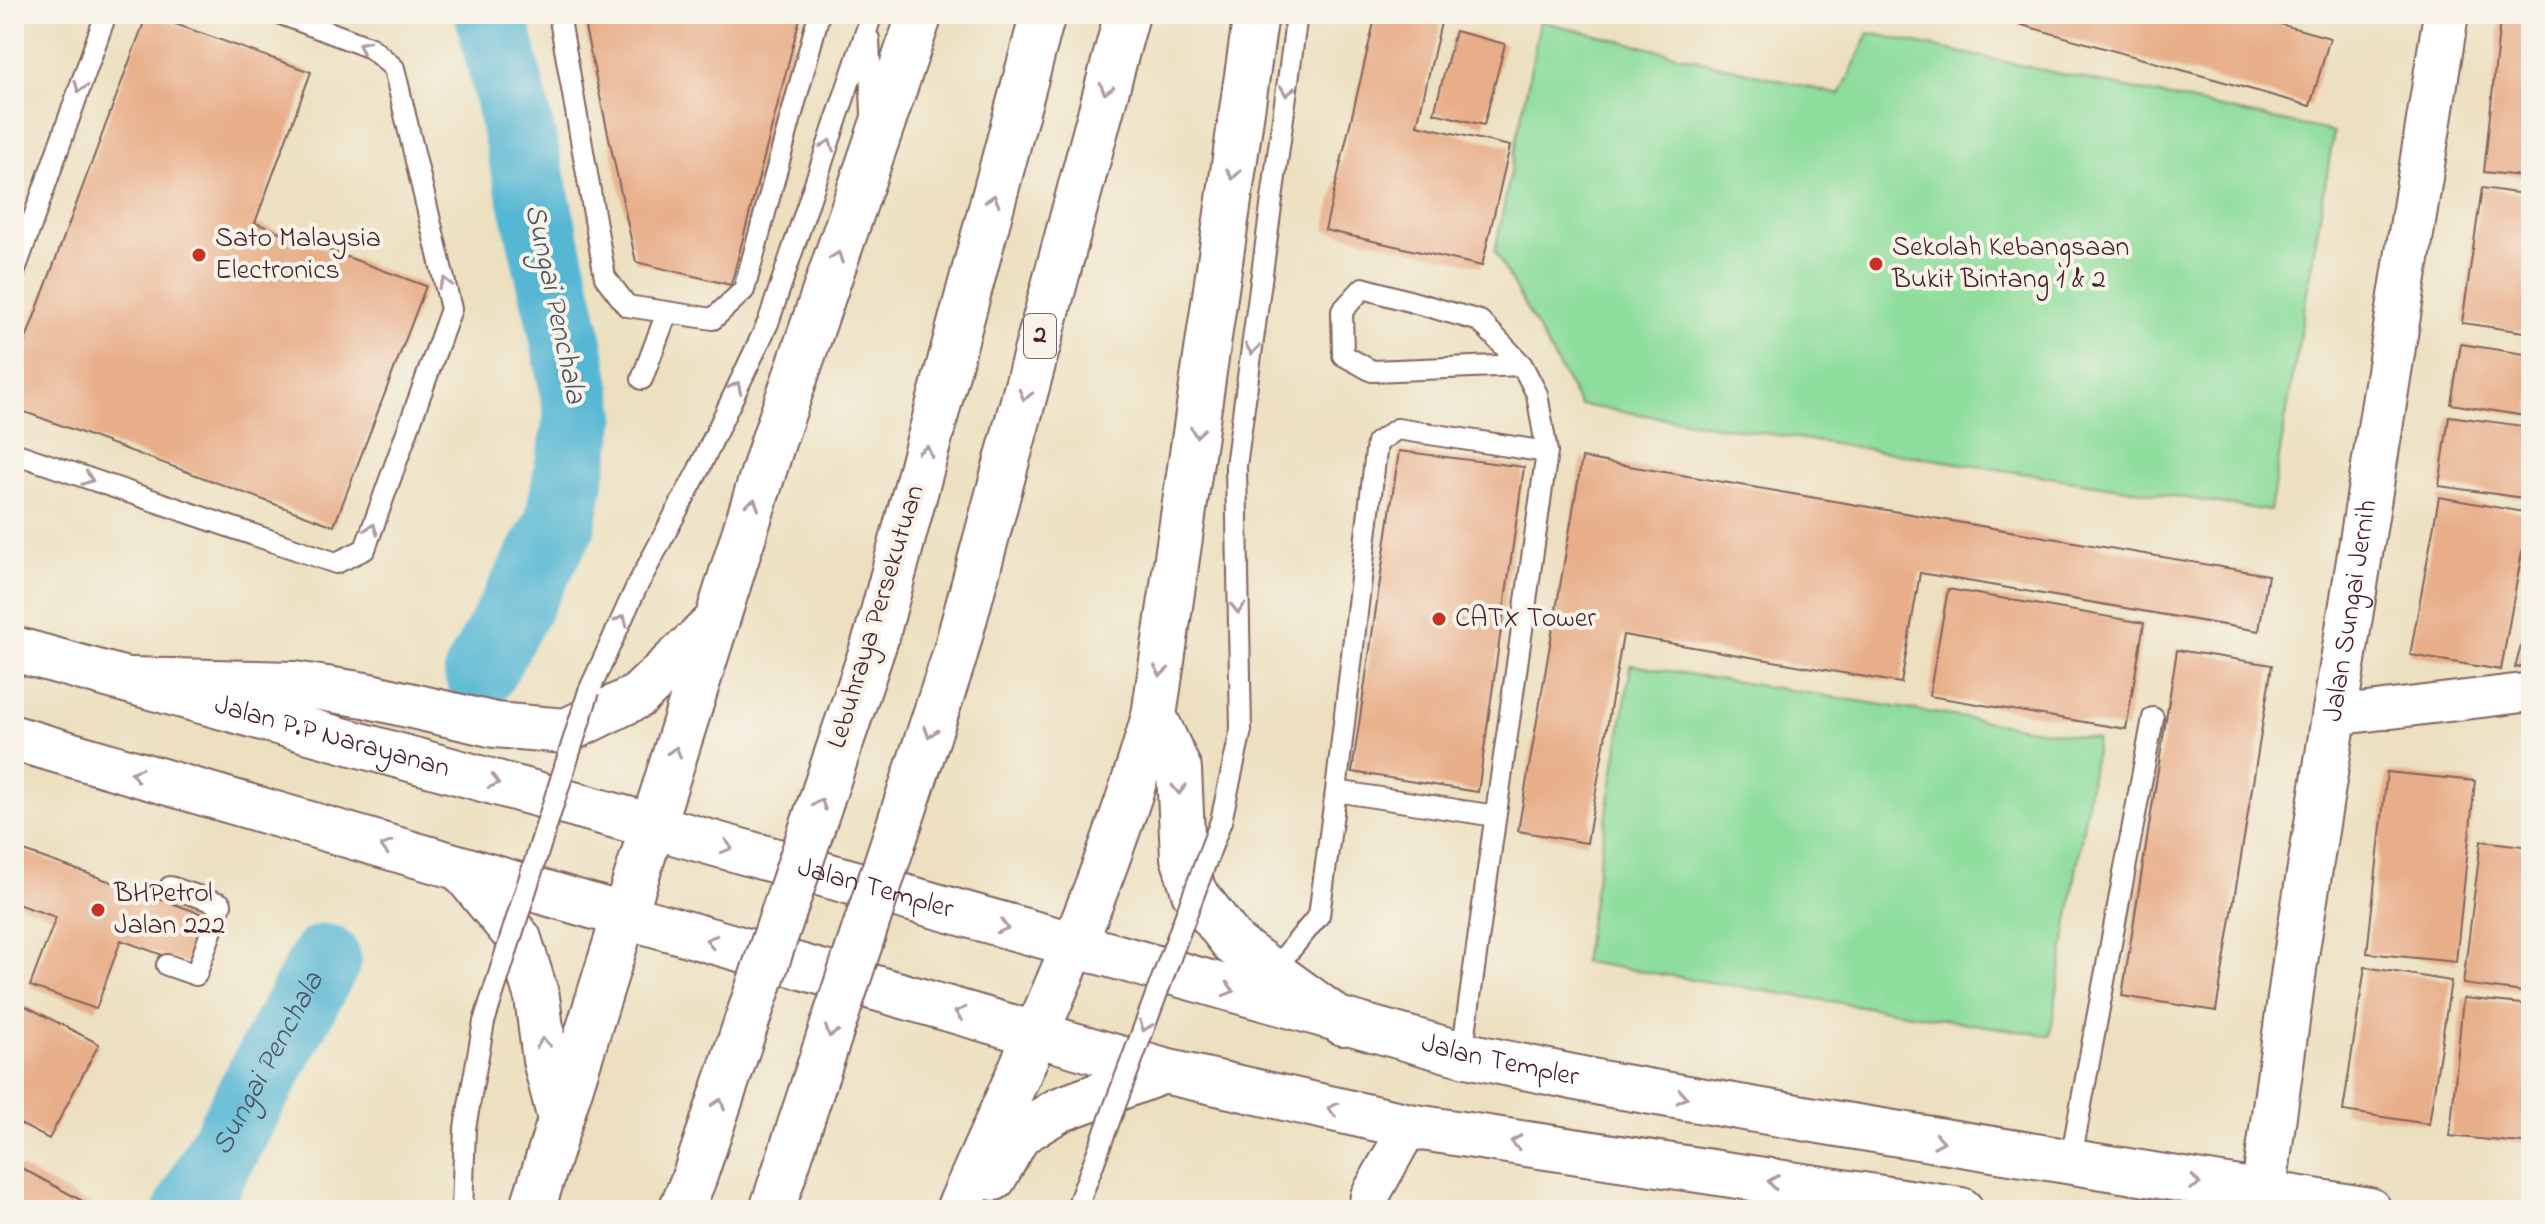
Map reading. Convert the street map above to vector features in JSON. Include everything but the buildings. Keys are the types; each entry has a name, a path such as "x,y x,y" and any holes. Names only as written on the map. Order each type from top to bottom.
{"main road":[{"path":"532,1210 622,915 772,445 920,14"},
{"name":"Lebuhraya Persekutuan","path":"688,1194 877,635 1043,14"},
{"name":"2","path":"772,1210 954,658 1127,14"},
{"path":"958,1210 1073,946 1131,798 1154,716 1256,14"},
{"name":"Jalan Sungai Jernih","path":"2262,1202 2334,716 2446,14"},
{"path":"130,680 294,684 365,695 495,725 566,731 638,696 717,620"},
{"name":"Jalan P.P Narayanan","path":"14,649 652,826"},
{"path":"1154,716 1179,769 1183,857 1194,892 1234,944 1343,1023"},
{"path":"14,738 1164,1071 1409,1126 1961,1210"},
{"name":"Jalan Templer","path":"652,826 1343,1023 1462,1054 1606,1084 2070,1164 2262,1202 2369,1210"},
{"path":"461,869 519,939 537,997 545,1060 560,1119"},
{"path":"976,1210 1019,1134 1059,1110 1164,1071"}],"street":[{"path":"2334,716 2531,692"},
{"path":"1368,1210 1370,1196 1409,1126"}],"lane":[{"path":"14,273 106,14"},
{"path":"14,453 336,563 365,549 451,309 394,68 371,48 281,14"},
{"path":"559,14 605,277 627,306 666,315 713,319 744,290 819,14"},
{"path":"1076,1210 1221,821 1241,730 1236,466 1297,14"},
{"path":"870,20 874,150"},
{"path":"462,1210 465,1128 484,1022 589,691 636,588 698,471 768,323 870,20"},
{"path":"1462,1054 1547,452 1537,394 1522,365 1480,321 1363,288 1342,311 1343,355 1372,371 1522,365"},
{"path":"642,379 666,315"},
{"path":"1272,972 1319,915 1377,443 1397,429 1547,452"},
{"path":"2070,1164 2153,718"},
{"path":"1336,791 1495,816"},
{"path":"167,965 196,975 221,904 170,887"}],"green space":[{"name":"Sekolah Kebangsaan Bukit Bintang 1 & 2","path":"1540,21 1840,95 1869,33 2334,132 2270,511 1580,405 1495,252"},
{"path":"1631,665 2097,739 2050,1036 1583,962"}],"waterway":[{"name":"Sungai Penchala","path":"480,672 560,524 580,415 565,333 491,14"},
{"name":"Sungai Penchala","path":"190,1210 325,960"}],"place":[{"name":"Sato Malaysia Electronics","path":"199,255"},
{"name":"Sekolah Kebangsaan Bukit Bintang 1 & 2","path":"1876,264"},
{"name":"CATX Tower","path":"1439,619"},
{"name":"BHPetrol Jalan 222","path":"98,910"}]}
